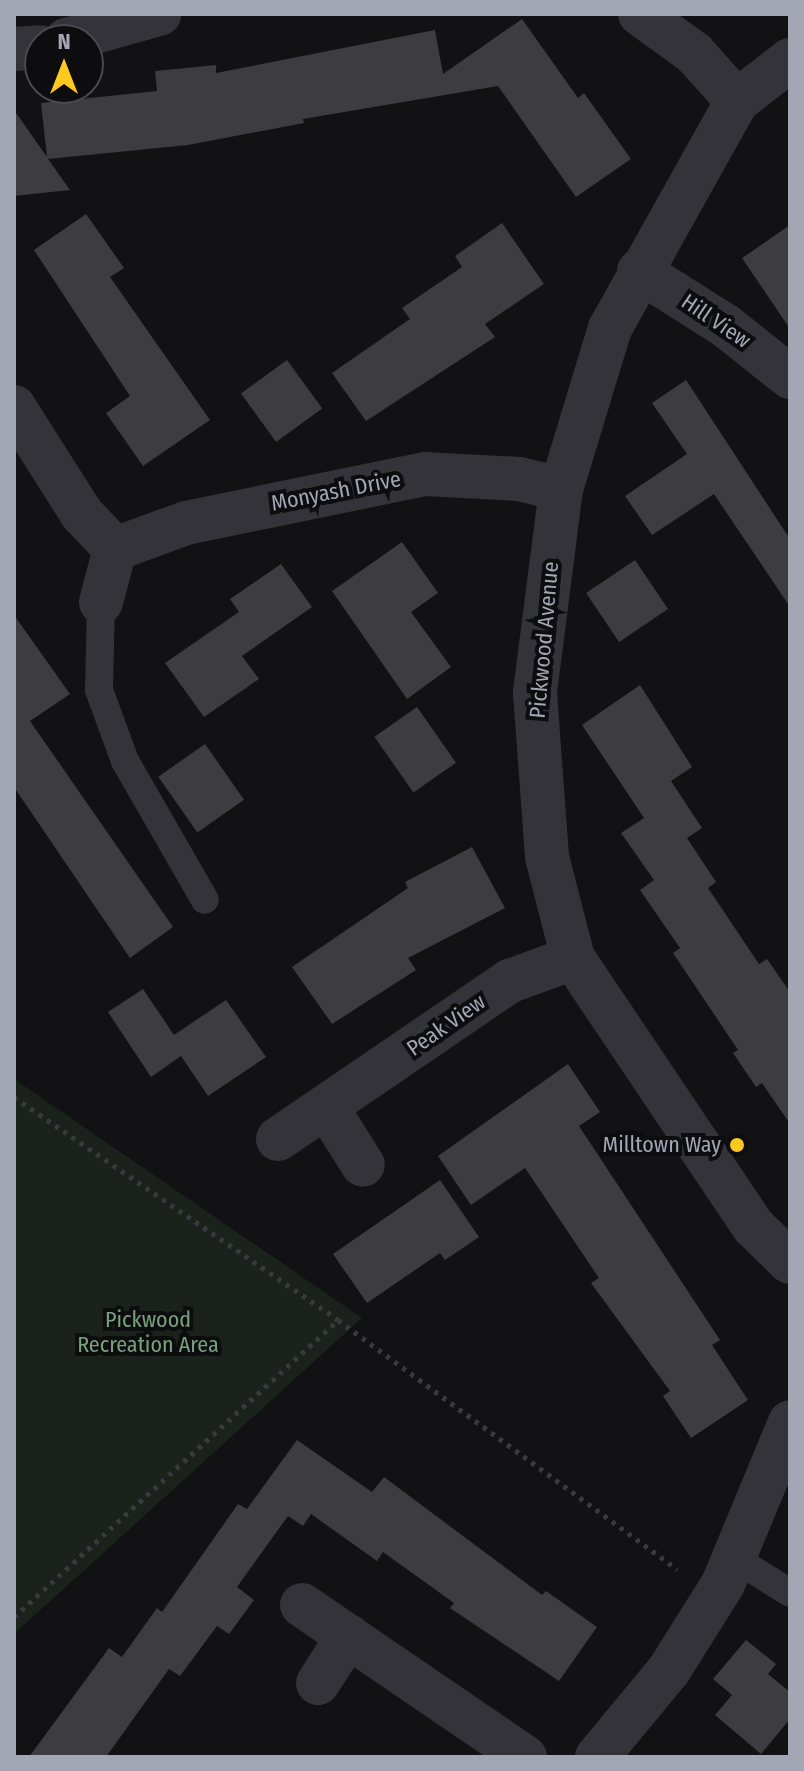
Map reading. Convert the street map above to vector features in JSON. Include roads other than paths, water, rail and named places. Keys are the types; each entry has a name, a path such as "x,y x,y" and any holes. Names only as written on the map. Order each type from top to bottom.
{"street":[{"path":"104,29 159,14"},
{"path":"640,14 694,53 737,101"},
{"name":"Pickwood Avenue","path":"790,60 737,101 639,271 610,328 561,489 535,693 537,757 547,857 573,958 746,1215 790,1262"},
{"name":"Hill View","path":"639,271 726,326 790,377"},
{"path":"14,407 82,514 115,549 101,602"},
{"name":"Monyash Drive","path":"115,549 186,523 425,474 519,479 561,489"},
{"name":"Peak View","path":"278,1139 510,981 573,958"},
{"path":"327,1108 363,1165"},
{"path":"597,1757 669,1670 729,1571 790,1422"},
{"path":"302,1605 525,1757"},
{"path":"318,1683 348,1636"}],"lane":[{"path":"101,602 99,690 125,761 205,900"},
{"path":"729,1571 790,1593"}],"place":[{"name":"Milltown Way","path":"737,1145"}],"park label":[{"name":"Pickwood Recreation Area","path":"148,1332"}]}
